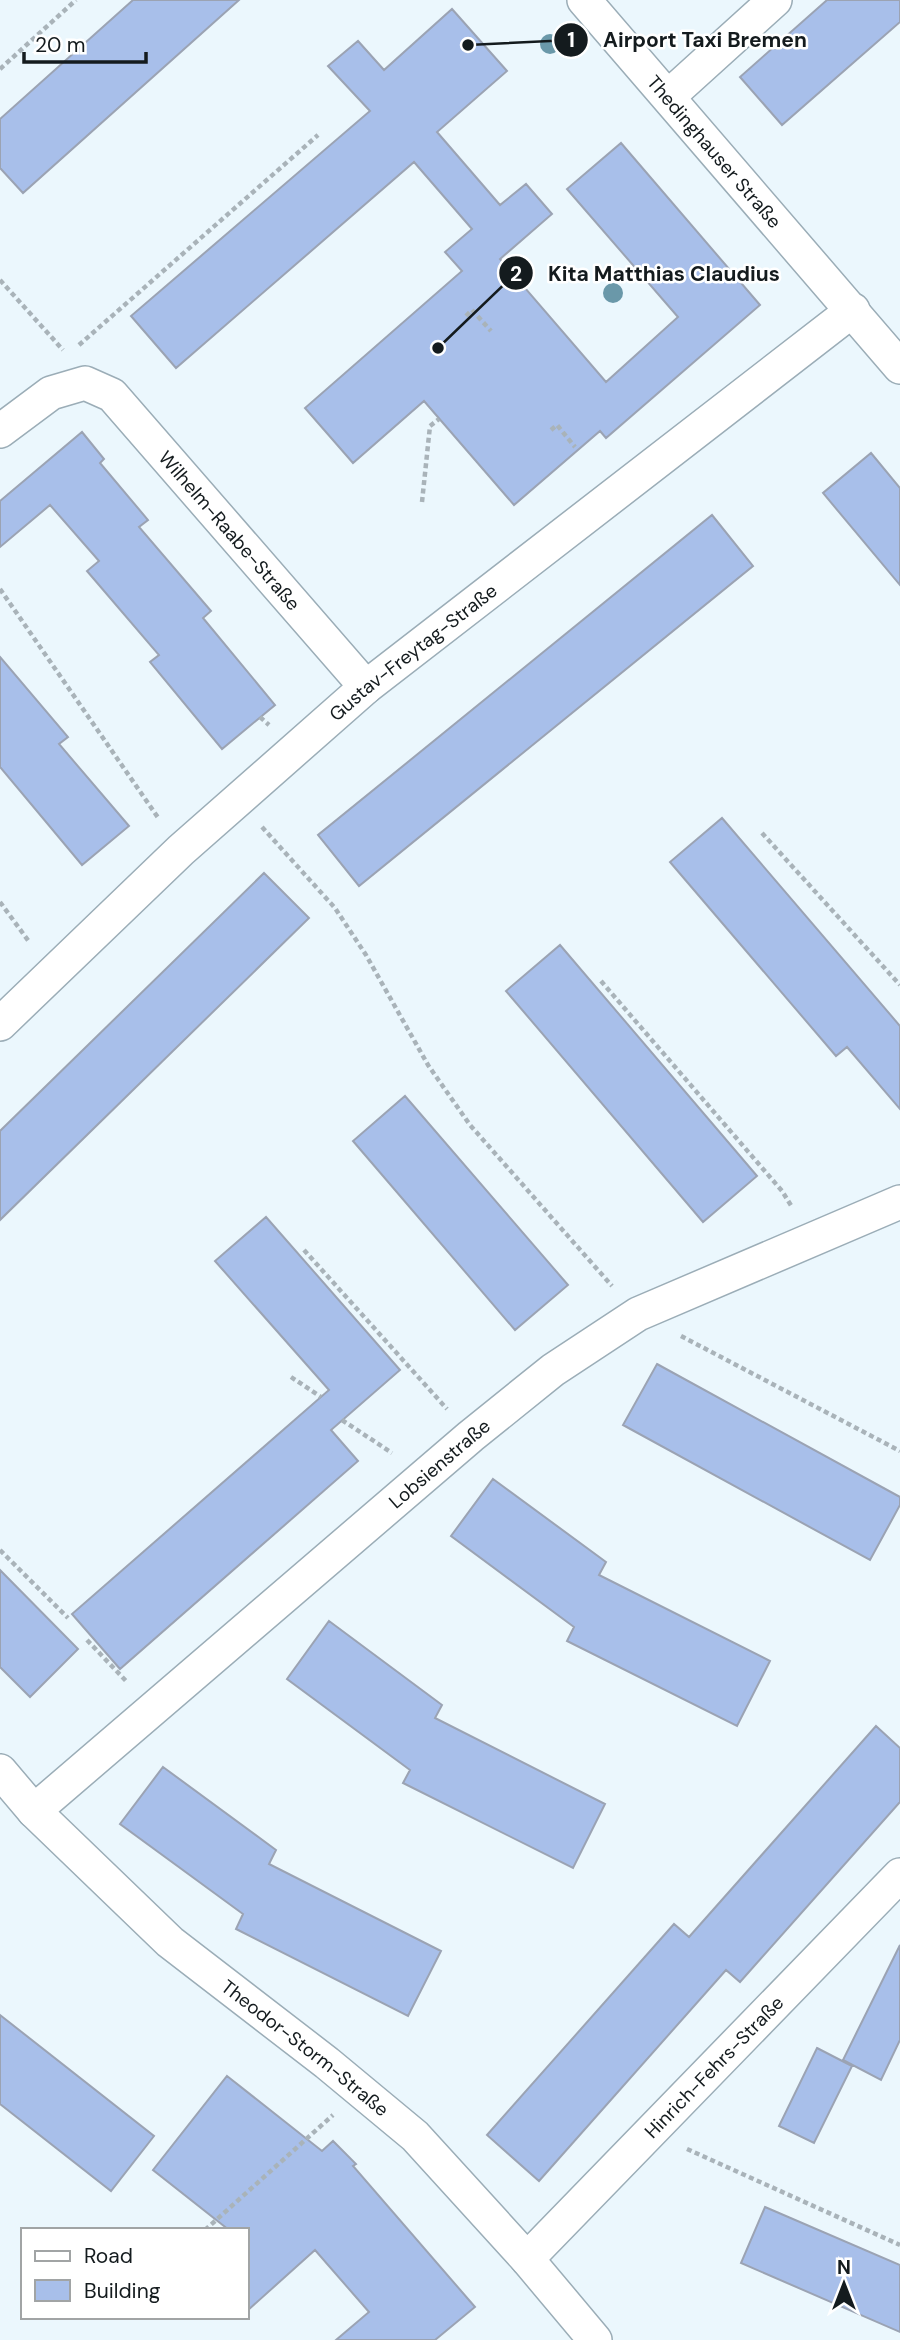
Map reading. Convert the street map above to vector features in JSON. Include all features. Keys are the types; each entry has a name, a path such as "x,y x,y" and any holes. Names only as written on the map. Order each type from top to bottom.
{"street":[{"name":"Thedinghauser Straße","path":"584,0 900,367"},
{"path":"669,96 775,0"},
{"name":"Gustav-Freytag-Straße","path":"0,1024 181,850 366,687 853,310"},
{"path":"0,431 51,393 85,383"},
{"name":"Wilhelm-Raabe-Straße","path":"85,383 112,395 140,425 366,687"},
{"name":"Lobsienstraße","path":"34,1811 425,1475 553,1370 638,1314 900,1202"},
{"name":"Theodor-Storm-Straße","path":"0,1771 34,1811 170,1942 327,2063 415,2136 527,2259 595,2340"},
{"name":"Hinrich-Fehrs-Straße","path":"527,2259 900,1875"}],"path":[{"path":"0,69 76,0"},
{"path":"68,355 317,135"},
{"path":"0,280 68,355 85,383"},
{"path":"466,316 472,310 491,331"},
{"path":"422,502 430,426 439,419"},
{"path":"551,430 557,425 575,447"},
{"path":"0,589 181,850"},
{"path":"237,800 335,908 366,955 428,1065 470,1125 638,1314 900,1451"},
{"path":"762,834 900,985"},
{"path":"0,902 27,940 55,969"},
{"path":"601,981 782,1191 813,1239"},
{"path":"304,1250 471,1436"},
{"path":"291,1377 321,1397"},
{"path":"342,1420 425,1475"},
{"path":"0,1550 68,1618"},
{"path":"88,1640 152,1709"},
{"path":"207,2228 360,2091"},
{"path":"655,2127 678,2145 900,2245"}],"building":[{"path":"133,0 239,0 23,193 0,168 0,119"},
{"path":"827,0 900,0 900,22 782,125 740,77"},
{"path":"452,9 507,71 437,132 500,205 526,184 552,214 500,259 606,382 678,317 567,189 621,143 760,305 606,438 600,431 514,505 424,401 353,463 305,408 462,271 445,252 472,229 414,162 176,368 131,316 370,111 328,66 358,41 384,70"},
{"path":"82,432 104,459 100,463 148,520 139,527 211,611 203,618 275,705 222,749 150,662 159,655 87,571 99,561 50,505 0,547 0,501"},
{"path":"871,453 900,488 900,585 823,493"},
{"path":"712,515 753,566 359,886 318,835"},
{"path":"0,657 68,737 59,744 129,826 82,865 0,767"},
{"path":"722,818 900,1026 900,1109 847,1047 836,1056 670,862"},
{"path":"264,873 309,918 0,1220 0,1131"},
{"path":"560,945 757,1176 703,1222 506,991"},
{"path":"405,1096 568,1285 515,1330 353,1141"},
{"path":"266,1217 400,1370 331,1430 358,1461 120,1669 72,1614 329,1390 215,1261"},
{"path":"657,1364 900,1497 900,1505 870,1560 623,1425"},
{"path":"493,1479 606,1562 599,1575 770,1661 737,1726 567,1641 574,1627 451,1536"},
{"path":"0,1570 78,1649 30,1697 0,1667"},
{"path":"329,1621 442,1705 435,1718 605,1804 573,1868 403,1783 410,1770 287,1679"},
{"path":"876,1726 900,1748 900,1802 740,1982 726,1970 539,2181 487,2135 674,1924 689,1937"},
{"path":"163,1767 276,1850 269,1864 441,1951 408,2016 236,1929 243,1914 120,1824"},
{"path":"900,1945 900,2040 881,2080 843,2060"},
{"path":"0,2015 154,2136 111,2191 0,2104"},
{"path":"817,2048 852,2066 814,2143 779,2126"},
{"path":"227,2076 322,2151 333,2141 356,2164 353,2166 475,2307 435,2340 336,2340 369,2312 315,2250 248,2310 248,2228 226,2228 153,2170"},
{"path":"765,2207 900,2265 900,2332 741,2263"}],"place":[{"name":"Airport Taxi Bremen","path":"468,45"},
{"name":"Kita Matthias Claudius","path":"438,348"}]}
